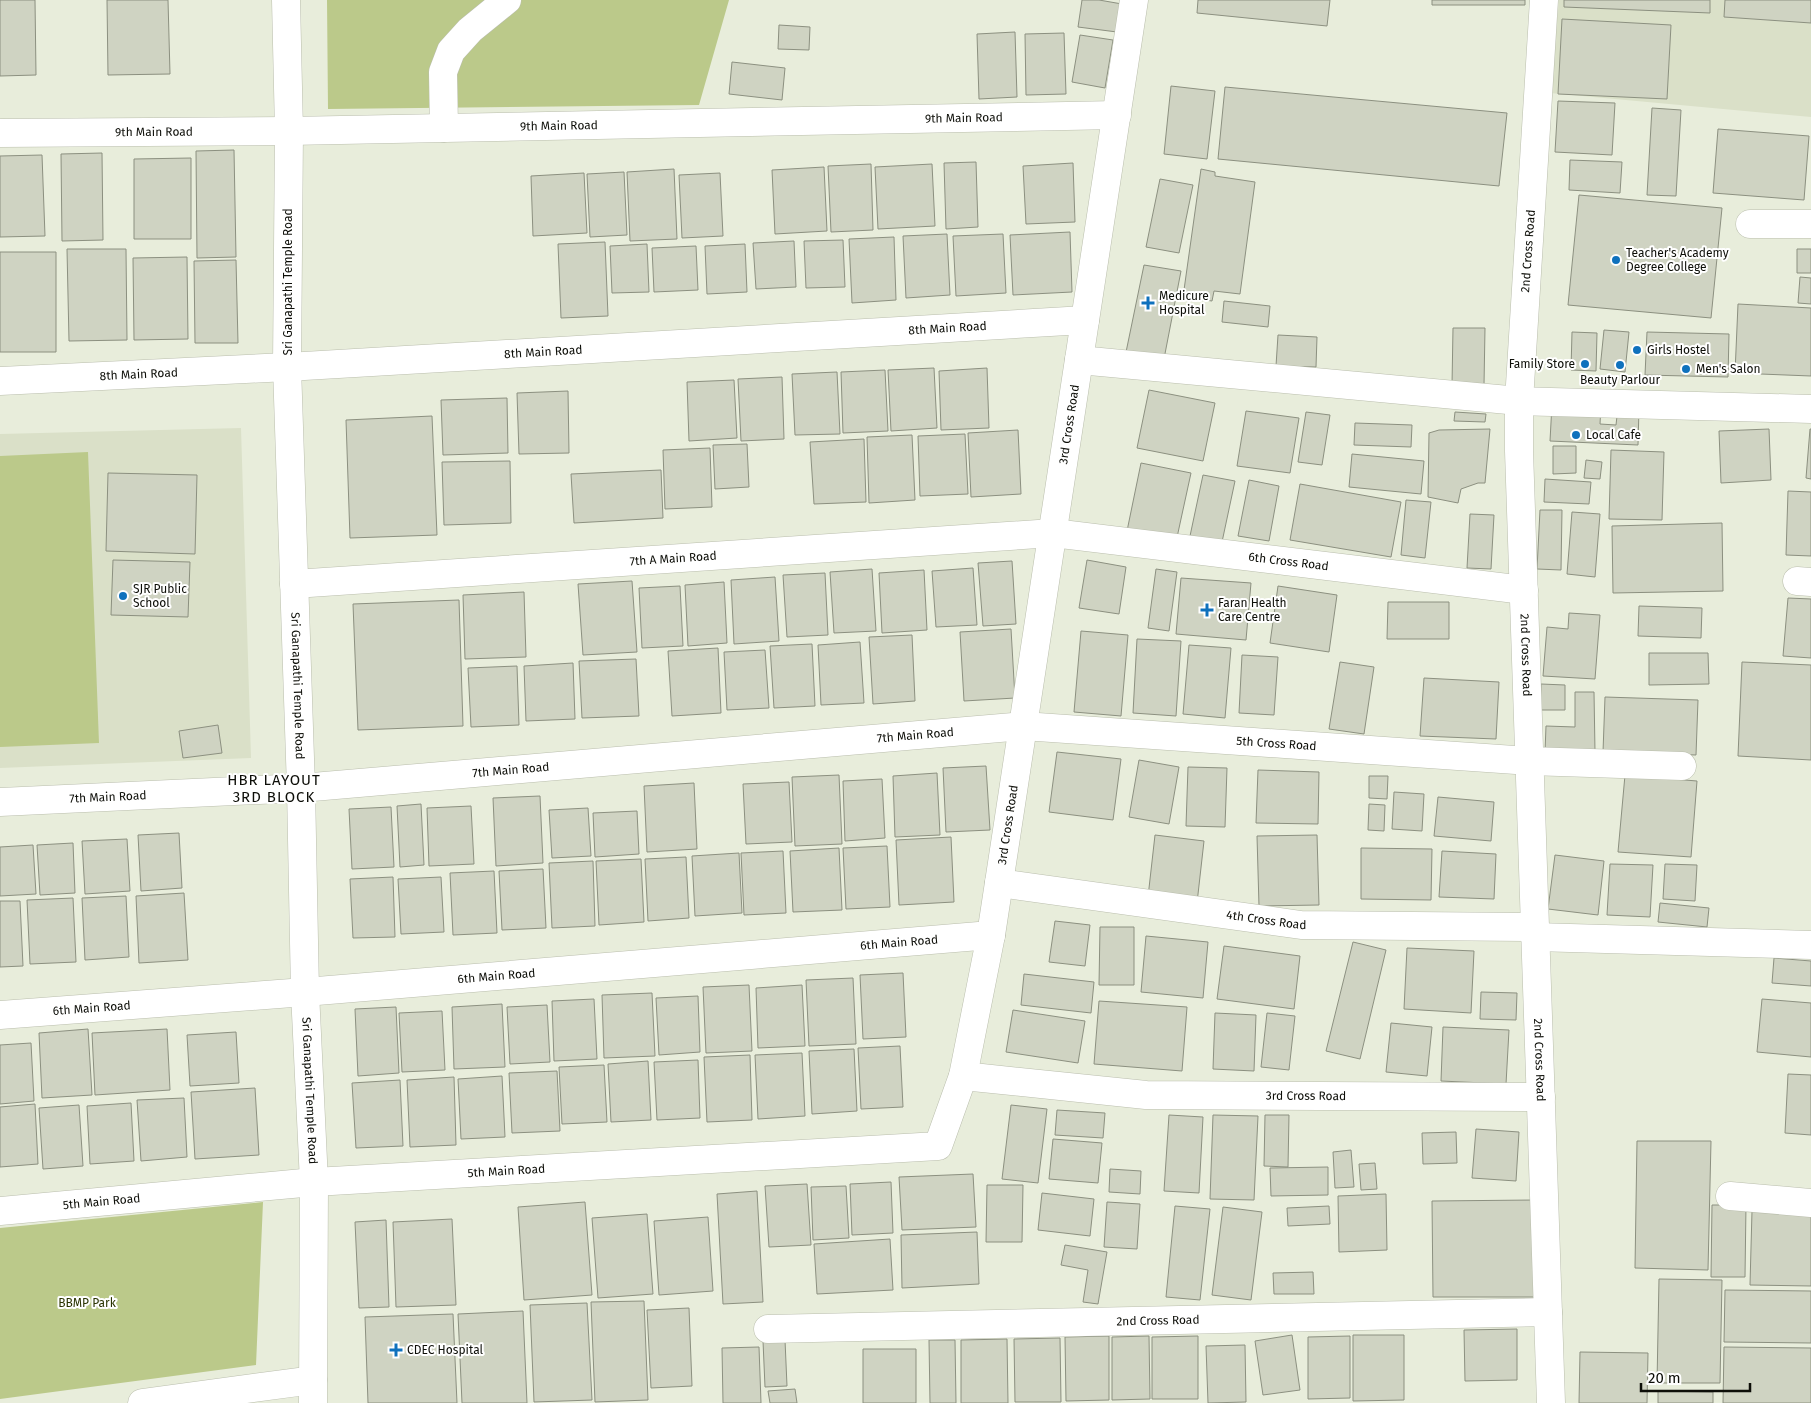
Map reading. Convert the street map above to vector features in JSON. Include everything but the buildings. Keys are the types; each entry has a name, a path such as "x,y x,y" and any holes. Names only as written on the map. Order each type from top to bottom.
{"street":[{"name":"Sri Ganapathi Temple Road","path":"286,0 289,131 287,367 301,788 305,992 314,1182 313,1392"},
{"path":"444,128 443,72 451,51 470,30 507,0"},
{"name":"3rd Cross Road","path":"1134,0 991,935 963,1076 1146,1095 1541,1096"},
{"name":"2nd Cross Road","path":"1544,0 1519,401 1519,451 1551,1403"},
{"name":"9th Main Road","path":"0,133 289,131 1117,115"},
{"path":"1750,224 1811,224"},
{"name":"8th Main Road","path":"0,381 287,367 1085,320"},
{"path":"1079,360 1519,401 1811,408"},
{"name":"7th A Main Road","path":"294,584 1052,533"},
{"name":"6th Cross Road","path":"1052,533 1524,590"},
{"name":"5th Cross Road","path":"1023,726 1529,761 1682,766"},
{"name":"7th Main Road","path":"0,802 301,788 1023,726"},
{"name":"4th Cross Road","path":"999,883 1301,925 1535,932 1811,945"},
{"name":"6th Main Road","path":"0,1015 305,992 991,935"},
{"name":"5th Main Road","path":"0,1211 314,1182 938,1146 963,1076"},
{"path":"1730,1196 1811,1203"},
{"name":"2nd Cross Road","path":"768,1329 1548,1312"},
{"path":"142,1403 313,1392"}],"shaded area":[{"path":"1559,0 1811,0 1811,117 1550,93"},
{"name":"SJR Public School","path":"241,428 251,758 0,768 0,434"}],"green space":[{"path":"327,0 729,0 699,105 328,109"},
{"path":"88,452 99,743 0,747 0,456"},
{"name":"BBMP Park","path":"263,1202 256,1365 0,1399 0,1228"}],"place":[{"name":"Teacher's Academy Degree College","path":"1616,260"},
{"name":"Medicure Hospital","path":"1148,303"},
{"name":"Girls Hostel","path":"1637,350"},
{"name":"Family Store","path":"1585,364"},
{"name":"Beauty Parlour","path":"1620,365"},
{"name":"Men's Salon","path":"1686,369"},
{"name":"Local Cafe","path":"1576,435"},
{"name":"SJR Public School","path":"123,596"},
{"name":"Faran Health Care Centre","path":"1207,610"},
{"name":"CDEC Hospital","path":"396,1350"}],"district":[{"name":"HBR LAYOUT 3RD BLOCK","path":"274,788"}]}
